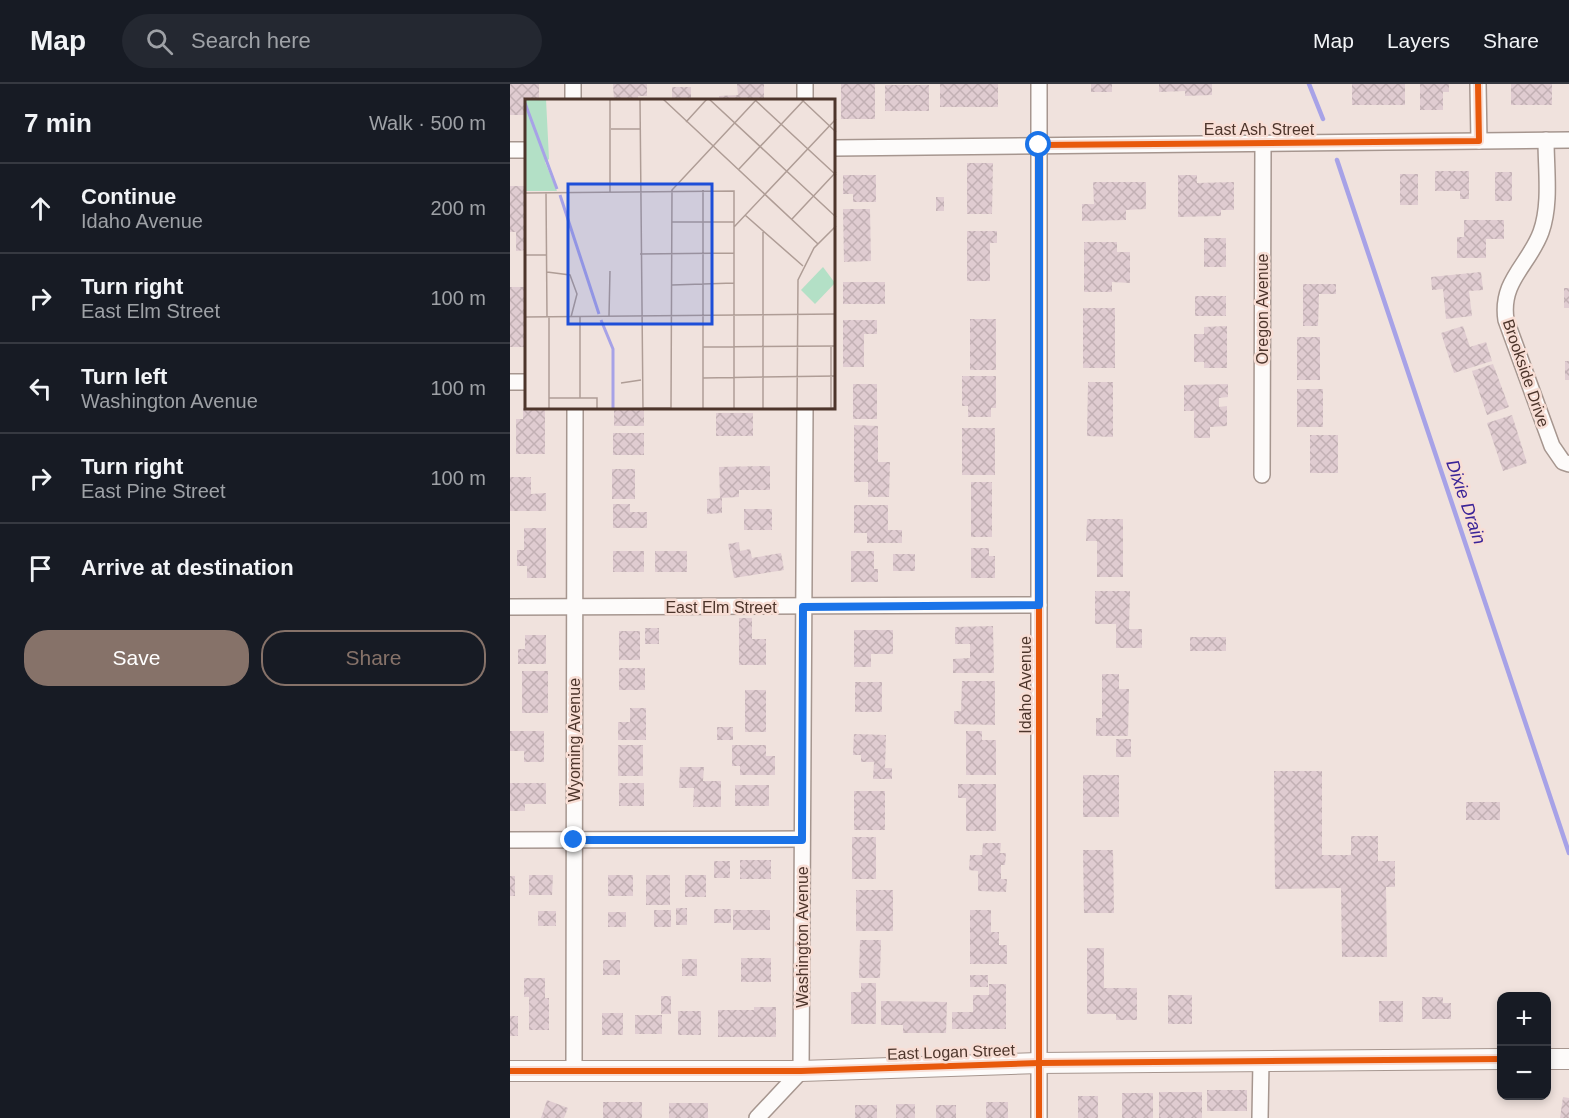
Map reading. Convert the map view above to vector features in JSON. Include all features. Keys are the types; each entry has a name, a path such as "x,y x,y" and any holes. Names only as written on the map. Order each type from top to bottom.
{"street":[{"name":"Idaho Avenue","path":"1039,84 1039,1118"},
{"path":"1479,84 1479,141"},
{"name":"Brookside Drive","path":"1546,140 1546,213 1540,234 1509,288 1504,304 1506,320 1552,446 1563,462 1569,464"},
{"name":"East Ash Street","path":"836,147 1569,140"},
{"name":"Oregon Avenue","path":"1262,475 1263,143"},
{"name":"Wyoming Avenue","path":"574,1071 575,410"},
{"name":"Washington Avenue","path":"801,1071 805,410"},
{"name":"East Elm Street","path":"510,607 1039,605"},
{"path":"510,840 802,840"},
{"name":"East Logan Street","path":"510,1071 801,1071 1039,1063 1497,1059"},
{"path":"1551,1059 1569,1059"},
{"path":"1260,1118 1261,1060"},
{"path":"757,1118 801,1071"}],"building":[{"path":"510,84 539,84 539,99 525,99 525,115 510,115"},
{"path":"613,84 647,84 647,96 638,96 638,99 614,99"},
{"path":"737,84 764,84 764,99 719,99 719,96 738,95"},
{"path":"841,84 875,84 875,119 841,119"},
{"path":"940,84 998,84 998,107 940,107"},
{"path":"1091,84 1112,84 1112,92 1091,92"},
{"path":"1159,84 1212,84 1212,95 1185,96 1185,91 1159,92"},
{"path":"1352,84 1405,84 1405,105 1352,105"},
{"path":"1420,84 1449,84 1449,92 1443,92 1443,110 1420,110"},
{"path":"1511,84 1552,84 1552,105 1511,105"},
{"path":"885,85 929,85 929,111 885,111"},
{"path":"672,87 691,87 691,99 672,99"},
{"path":"967,163 993,163 992,214 967,214"},
{"path":"1435,171 1469,171 1469,199 1460,199 1460,191 1435,191"},
{"path":"1495,172 1512,172 1512,201 1495,201"},
{"path":"1400,174 1418,174 1418,205 1400,205"},
{"path":"843,175 876,175 876,202 853,202 853,194 843,194"},
{"path":"1178,175 1197,175 1197,183 1234,182 1234,210 1221,210 1221,216 1178,217"},
{"path":"1093,182 1146,182 1146,209 1126,210 1126,220 1082,221 1082,204 1094,204"},
{"path":"510,186 525,186 525,250 516,251 516,232 510,232"},
{"path":"936,197 944,197 944,211 936,211"},
{"path":"843,209 870,209 871,261 844,262"},
{"path":"1464,220 1504,220 1504,239 1486,239 1486,258 1457,258 1457,237 1464,237"},
{"path":"967,231 997,231 997,243 990,243 990,281 967,281"},
{"path":"1204,238 1226,238 1226,267 1204,267"},
{"path":"1084,242 1117,242 1117,252 1130,252 1130,283 1112,282 1112,292 1084,292"},
{"path":"1481,272 1483,290 1469,291 1472,316 1446,319 1443,289 1432,290 1431,277"},
{"path":"843,282 885,282 885,304 843,304"},
{"path":"1303,284 1336,284 1336,294 1319,294 1318,326 1303,326"},
{"path":"510,287 525,287 525,347 510,347"},
{"path":"1564,288 1569,288 1569,308 1564,308"},
{"path":"1195,296 1226,296 1226,316 1195,316"},
{"path":"1083,308 1115,308 1115,368 1083,368"},
{"path":"970,319 996,319 996,370 970,370"},
{"path":"843,320 877,320 877,334 864,334 864,367 843,367"},
{"path":"1227,326 1227,368 1204,368 1204,362 1194,362 1194,334 1204,334 1204,327"},
{"path":"1463,326 1470,347 1486,342 1492,361 1454,373 1441,333"},
{"path":"1297,337 1320,337 1320,380 1297,380"},
{"path":"1565,361 1569,361 1569,380 1565,380"},
{"path":"1493,364 1509,407 1487,415 1472,371"},
{"path":"962,376 996,376 996,408 991,408 991,417 968,417 968,406 962,406"},
{"path":"1088,382 1113,382 1113,437 1087,436"},
{"path":"853,384 877,384 877,419 853,419"},
{"path":"1228,384 1228,397 1219,398 1219,407 1227,406 1227,426 1210,427 1210,438 1194,438 1194,411 1184,411 1184,385"},
{"path":"1297,389 1323,389 1323,427 1297,427"},
{"path":"523,408 525,410 545,410 545,454 516,454 516,419 523,419"},
{"path":"614,410 644,410 644,426 614,426"},
{"path":"716,413 753,413 753,436 716,436"},
{"path":"1512,415 1527,463 1503,471 1487,423"},
{"path":"854,425 878,426 878,462 890,462 889,497 868,497 868,482 854,482"},
{"path":"962,428 995,428 995,475 962,475"},
{"path":"613,433 644,433 644,455 613,455"},
{"path":"1310,435 1338,435 1338,473 1310,473"},
{"path":"770,466 770,490 739,490 739,497 720,498 719,467"},
{"path":"612,469 635,469 635,499 612,499"},
{"path":"510,477 531,477 531,494 546,493 546,511 510,511"},
{"path":"971,482 992,482 992,537 971,537"},
{"path":"722,498 722,513 707,514 707,499"},
{"path":"613,504 630,504 630,512 647,512 647,528 613,528"},
{"path":"854,505 888,505 888,530 902,530 902,543 867,543 867,533 854,533"},
{"path":"744,509 772,509 772,530 744,530"},
{"path":"1087,519 1123,519 1123,577 1097,577 1097,541 1086,541"},
{"path":"524,528 546,528 546,578 527,578 527,566 517,566 517,550 524,550"},
{"path":"739,542 740,551 750,549 752,558 781,553 784,570 734,578 728,544"},
{"path":"971,548 989,548 989,556 995,556 995,578 971,578"},
{"path":"613,551 644,551 644,572 613,572"},
{"path":"655,551 687,551 687,572 655,572"},
{"path":"851,551 874,551 874,569 878,569 878,582 851,582"},
{"path":"893,554 915,554 915,571 893,571"},
{"path":"1095,591 1130,591 1129,629 1142,629 1142,648 1116,648 1116,624 1095,624"},
{"path":"739,618 752,618 752,639 766,639 766,665 739,665"},
{"path":"993,626 994,673 953,673 953,659 970,658 970,644 955,644 955,627"},
{"path":"645,628 659,628 659,644 645,644"},
{"path":"854,630 893,630 893,654 871,654 871,667 854,667"},
{"path":"619,631 640,631 640,660 619,660"},
{"path":"525,635 546,635 546,664 518,664 518,649 525,649"},
{"path":"1190,637 1226,637 1226,651 1190,651"},
{"path":"619,668 645,668 645,690 619,690"},
{"path":"522,671 548,671 548,713 522,713"},
{"path":"1102,674 1119,674 1119,689 1129,689 1128,736 1096,736 1096,718 1102,718"},
{"path":"962,681 995,681 995,725 954,724 954,711 961,711"},
{"path":"855,682 882,682 882,712 855,712"},
{"path":"745,690 766,690 766,732 745,732"},
{"path":"630,708 646,708 646,740 618,740 618,722 630,722"},
{"path":"717,727 733,727 733,740 717,740"},
{"path":"510,731 544,731 544,762 524,762 524,751 510,751"},
{"path":"966,731 982,731 982,740 996,740 996,775 966,775"},
{"path":"854,734 886,735 885,768 892,768 892,779 873,779 874,762 861,762 861,755 853,755"},
{"path":"1116,739 1131,739 1131,757 1116,757"},
{"path":"618,745 643,745 643,776 618,776"},
{"path":"732,745 766,745 766,756 775,756 775,775 740,775 740,766 732,766"},
{"path":"680,767 704,767 703,781 721,781 721,807 693,807 694,788 679,788"},
{"path":"1274,771 1322,771 1322,855 1351,855 1351,836 1378,836 1378,861 1395,861 1395,887 1386,887 1387,957 1342,957 1341,888 1275,889"},
{"path":"1083,775 1119,775 1119,817 1083,817"},
{"path":"510,783 546,783 546,804 525,804 525,811 510,811"},
{"path":"619,783 644,783 644,806 619,806"},
{"path":"958,784 996,784 996,831 966,831 966,798 958,798"},
{"path":"735,785 769,785 769,806 735,806"},
{"path":"854,791 885,791 885,830 854,830"},
{"path":"1466,802 1500,802 1500,820 1466,820"},
{"path":"852,837 876,837 876,879 852,879"},
{"path":"983,843 1001,843 1000,853 1006,853 1005,865 1001,865 1001,879 1007,879 1006,892 978,891 978,871 969,870 970,855 982,855"},
{"path":"1083,850 1113,850 1114,913 1084,913"},
{"path":"740,860 771,860 771,879 740,879"},
{"path":"714,861 730,861 730,878 714,878"},
{"path":"529,875 553,875 552,895 529,895"},
{"path":"608,875 633,875 633,896 608,896"},
{"path":"646,875 670,875 670,905 646,905"},
{"path":"685,875 706,875 706,897 685,897"},
{"path":"510,876 515,876 515,896 510,896"},
{"path":"856,890 893,890 893,931 856,931"},
{"path":"676,908 687,908 687,925 676,925"},
{"path":"714,909 731,909 731,923 714,923"},
{"path":"654,910 671,910 671,927 654,927"},
{"path":"733,910 770,910 770,930 733,930"},
{"path":"970,910 991,910 991,932 999,932 999,945 1007,945 1007,964 970,964"},
{"path":"538,911 556,911 556,926 538,926"},
{"path":"608,912 626,912 626,927 608,927"},
{"path":"860,940 881,940 880,978 859,978"},
{"path":"1087,948 1104,948 1104,988 1137,988 1137,1020 1116,1020 1116,1014 1087,1014"},
{"path":"741,958 771,958 771,982 741,982"},
{"path":"682,959 697,959 697,976 682,976"},
{"path":"603,960 620,960 620,975 603,975"},
{"path":"970,975 988,975 988,987 970,987"},
{"path":"524,978 545,978 545,998 549,998 549,1030 529,1030 529,997 524,997"},
{"path":"861,983 876,983 876,1024 851,1024 851,992 861,992"},
{"path":"989,984 1006,984 1006,1029 952,1029 952,1012 973,1012 973,995 989,995"},
{"path":"1168,995 1192,995 1192,1024 1168,1024"},
{"path":"661,996 671,996 671,1014 661,1014"},
{"path":"1422,997 1443,997 1443,1003 1451,1003 1451,1019 1422,1019"},
{"path":"881,1001 947,1002 946,1033 903,1033 903,1025 881,1025"},
{"path":"1379,1001 1403,1001 1403,1022 1379,1022"},
{"path":"754,1007 776,1007 776,1037 718,1037 718,1010 754,1010"},
{"path":"678,1011 701,1011 701,1035 678,1035"},
{"path":"602,1013 623,1013 623,1035 602,1035"},
{"path":"635,1015 662,1015 662,1034 635,1034"},
{"path":"510,1016 518,1016 518,1036 510,1036"},
{"path":"1207,1090 1247,1090 1247,1111 1207,1111"},
{"path":"1159,1092 1202,1092 1202,1118 1159,1118"},
{"path":"1122,1093 1153,1093 1153,1118 1122,1118"},
{"path":"1078,1096 1098,1096 1098,1118 1078,1118"},
{"path":"1563,1097 1569,1098 1569,1118 1560,1118"},
{"path":"547,1100 568,1108 564,1118 541,1118"},
{"path":"603,1102 642,1102 642,1118 603,1118"},
{"path":"986,1102 1008,1102 1008,1118 986,1118"},
{"path":"669,1103 708,1103 708,1118 669,1118"},
{"path":"896,1104 915,1104 915,1118 896,1118"},
{"path":"855,1105 877,1105 877,1118 855,1118"},
{"path":"936,1105 956,1105 956,1118 936,1118"}],"waterway":[{"name":"Dixie Drain","path":"1309,84 1323,119"},
{"name":"Dixie Drain","path":"1337,160 1569,853"}],"cycle path":[{"path":"1039,1118 1039,145 1479,141 1478,84"},
{"path":"510,1071 801,1071 1039,1063 1497,1059"}],"route":[{"path":"574,840 802,840 803,607 1039,605 1039,145"}]}
